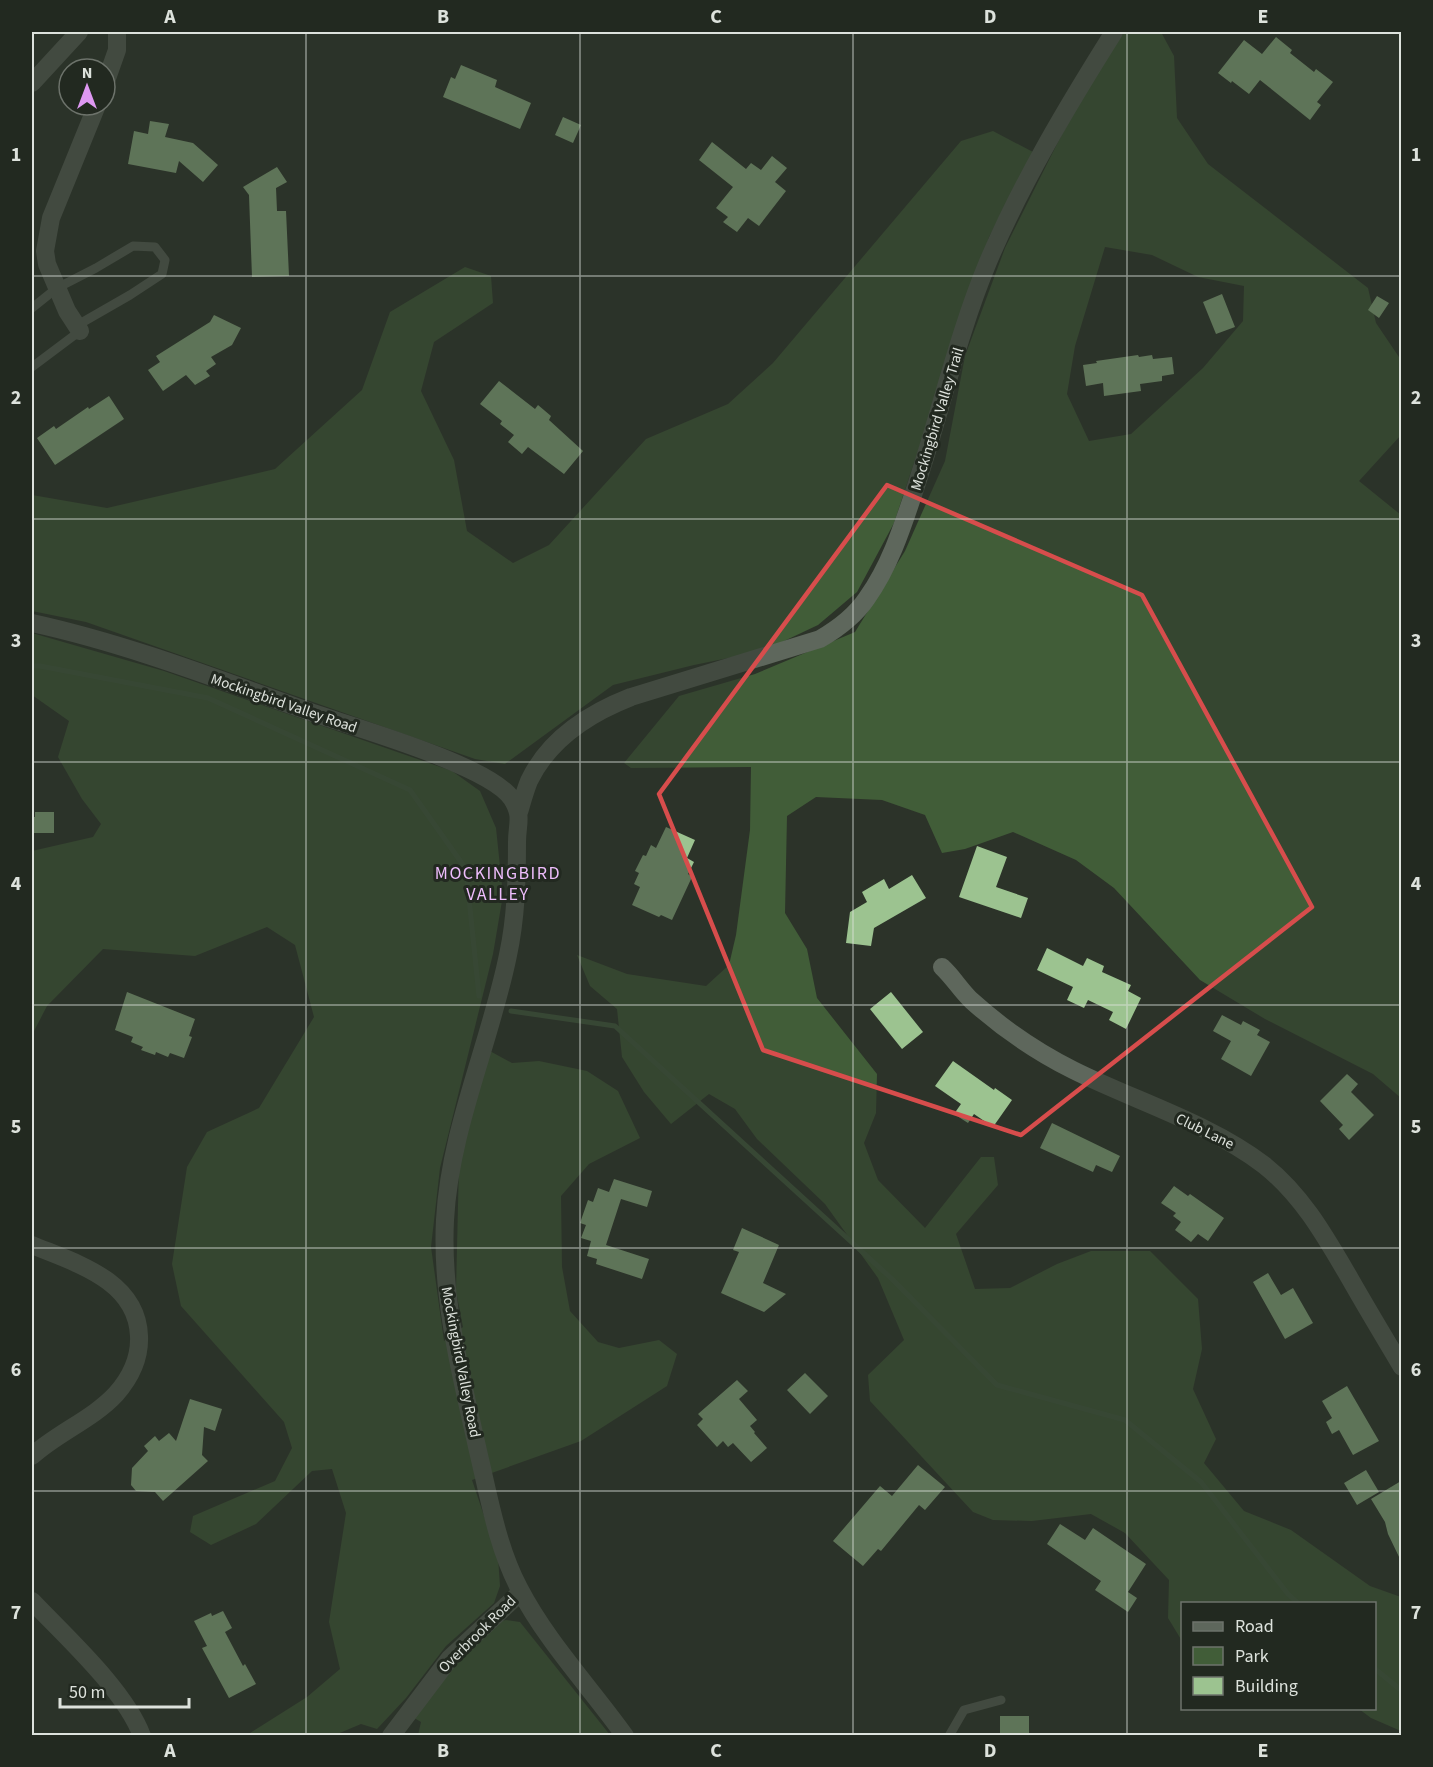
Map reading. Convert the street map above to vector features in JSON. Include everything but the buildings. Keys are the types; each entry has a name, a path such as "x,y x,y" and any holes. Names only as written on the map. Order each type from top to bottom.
{"street":[{"path":"32,83 79,32"},
{"path":"115,57 117,32"},
{"name":"Mockingbird Valley Trail","path":"655,690 820,639 844,624 868,598 897,543 969,314 988,262 1034,170 1114,32"},
{"path":"78,328 47,264 46,235 92,117"},
{"name":"Mockingbird Valley Road","path":"32,623 126,648 438,756 499,786 509,795 519,812"},
{"name":"Mockingbird Valley Road","path":"625,1736 539,1624 510,1570 493,1517 448,1308 445,1221 448,1182 458,1132 509,953 516,902 519,812 529,783 538,766 559,740 581,723 613,704 655,690"},
{"name":"Club Lane","path":"942,967 972,1000 1007,1029 1045,1055 1200,1128 1241,1149 1265,1166 1292,1190 1316,1221 1401,1367"},
{"path":"32,1245 100,1275 120,1290 132,1305 137,1316 140,1347 133,1370 116,1394 32,1456"},
{"name":"Overbrook Road","path":"391,1736 450,1658 521,1592"},
{"path":"32,1601 128,1707 142,1736"}],"lane":[{"path":"32,308 57,288 134,246 155,247 165,260 162,274 78,328 32,367"},
{"path":"949,1736 964,1710 1001,1700"}],"highlighted area":[{"path":"887,485 1142,595 1312,907 1021,1135 763,1050 659,794"}],"green space":[{"path":"1124,32 1161,32 1174,56 1177,118 1208,164 1368,288 1376,323 1401,360 1401,435 1359,481 1401,515 1401,1098 1373,1074 1265,1019 1200,980 1114,888 1076,860 1013,832 965,849 942,853 925,815 882,800 816,797 787,816 785,913 807,949 817,998 877,1074 876,1113 864,1143 878,1180 925,1228 981,1157 994,1157 998,1185 956,1234 975,1289 1010,1288 1057,1264 1091,1251 1150,1251 1198,1299 1202,1349 1193,1389 1216,1439 1204,1463 1244,1511 1291,1530 1370,1586 1401,1597 1401,1731 1371,1718 1360,1710 1376,1710 1376,1602 1181,1602 1181,1639 1168,1618 1169,1580 1125,1533 1091,1514 1032,1521 993,1520 973,1512 870,1401 868,1375 904,1340 878,1278 825,1204 757,1139 735,1109 709,1094 671,1124 644,1092 622,1057 617,1009 590,986 577,955 627,974 706,986 729,965 736,935 750,830 751,767 631,768 624,763 679,696 755,674 855,632 905,551 945,461 965,356 1005,248 1093,77","holes":["1105,247 1152,255 1198,277 1244,286 1243,321 1203,368 1131,434 1089,441 1067,394 1075,346"]},
{"path":"993,131 1033,152 989,237 894,523 857,592 818,625 763,651 613,685 505,764 475,759 86,622 32,611 32,495 107,508 275,469 362,390 390,312 465,267 491,276 493,303 434,342 421,391 454,460 467,531 513,563 549,545 646,439 728,404 773,363 961,141"},
{"path":"32,633 164,671 452,771 480,791 496,828 503,895 493,954 440,1168 431,1247 444,1341 463,1327 456,1291 459,1162 488,1050 512,1063 539,1061 587,1071 618,1091 640,1138 589,1164 561,1196 562,1267 570,1311 598,1342 619,1348 659,1340 677,1354 667,1386 581,1441 472,1480 498,1557 500,1586 494,1603 446,1646 406,1698 377,1729 361,1724 335,1735 249,1735 307,1697 340,1669 329,1622 346,1513 332,1469 312,1471 256,1524 211,1545 190,1532 193,1516 275,1481 292,1448 284,1422 181,1306 172,1264 187,1167 207,1132 259,1108 314,1017 295,945 267,927 195,956 103,949 47,1006 32,1035 32,851 93,837 101,824 82,799 58,757 69,721 32,695"},
{"path":"506,1620 520,1622 610,1735 418,1735 421,1722 411,1716 490,1623"}],"waterway":[{"path":"32,666 208,698 410,790 466,869 479,996"},
{"path":"511,1011 615,1026 892,1279 997,1385 1125,1420 1201,1482 1288,1594 1297,1602"},
{"path":"1376,1670 1402,1691"}],"district":[{"name":"MOCKINGBIRD VALLEY","path":"498,883"}]}
